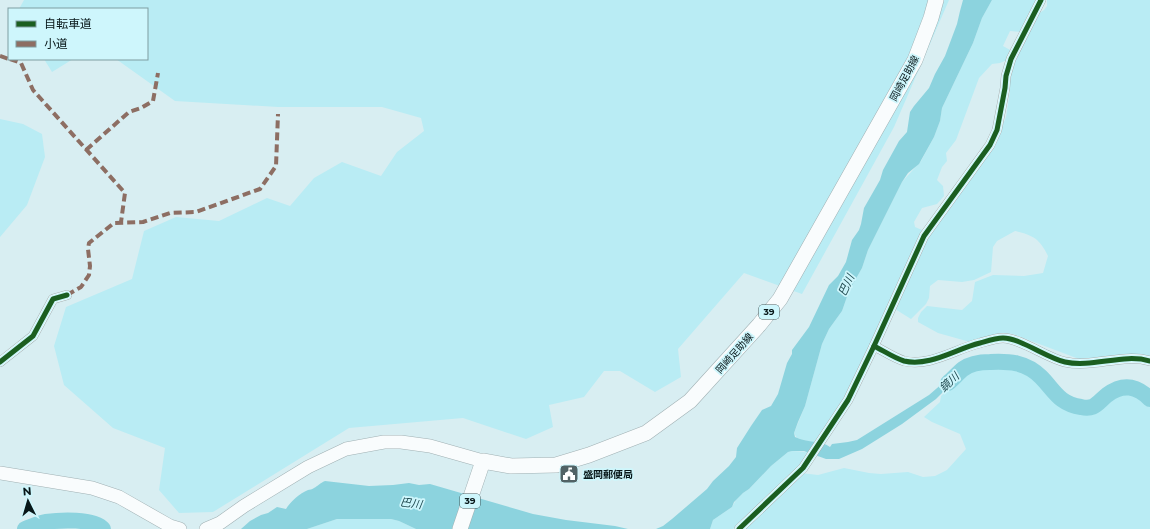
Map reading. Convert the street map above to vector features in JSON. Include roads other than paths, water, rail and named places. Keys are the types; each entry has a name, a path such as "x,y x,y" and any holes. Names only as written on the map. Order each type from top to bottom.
{"main road":[{"name":"岡崎足助線","path":"482,467 556,465 582,457 646,433 690,401 759,325 780,299 915,60 931,18 936,0"},
{"path":"206,529 220,523 244,506 308,467 346,449 384,442 401,442 430,446 482,467"},
{"name":"39","path":"460,529 482,467"},
{"path":"0,473 92,488 119,497 154,518 180,529"}],"street":[{"path":"739,529 803,468 848,400 924,236 990,145 997,130 1006,88 1006,76 1012,59 1041,0"},
{"path":"0,362 33,336 53,300 66,295"},
{"path":"874,346 903,360 916,363 928,361 972,345 1003,338 1012,339 1052,358 1065,362 1078,363 1138,359 1150,361"}],"water":[{"name":"巴川","path":"963,0 992,0 982,18 973,43 942,108 940,121 934,137 919,164 908,173 902,182 868,250 862,268 849,291 842,311 829,329 822,344 805,406 794,433 795,437 822,443 830,447 832,444 857,440 929,395 958,370 963,369 962,373 936,399 902,424 862,449 839,459 826,459 804,451 788,452 743,493 734,502 732,507 713,520 710,529 656,529 672,519 707,489 729,466 736,457 737,448 751,426 762,410 771,406 778,394 787,363 792,354 792,350 809,327 829,285 838,276 846,262 852,240 861,224 864,208 880,180 883,170 899,141 907,132 910,112 929,88 945,56 957,24"},
{"name":"巴川","path":"325,481 369,486 409,483 419,485 430,484 533,514 628,529 416,529 391,519 337,519 307,529 241,529 250,521 277,507 286,509 299,495"}],"waterway":[{"name":"鏡川","path":"948,383 969,365 983,362 1011,362 1023,365 1035,372 1062,400 1073,405 1090,408 1113,391 1124,388 1140,391 1150,399"},
{"path":"25,529 52,521 67,520 84,521 98,525 103,529"}],"place":[{"name":"盛岡郵便局","path":"569,474"}]}
